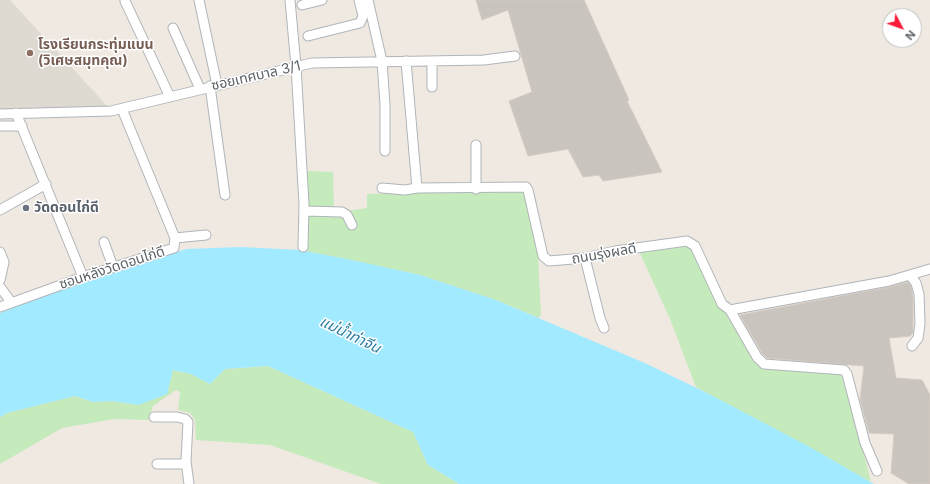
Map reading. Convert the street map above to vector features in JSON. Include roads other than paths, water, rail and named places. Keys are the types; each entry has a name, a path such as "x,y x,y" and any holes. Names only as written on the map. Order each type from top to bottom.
{"street":[{"path":"199,0 213,86 225,195"},
{"path":"290,0 296,66 304,211 303,247"},
{"path":"302,5 322,0"},
{"path":"308,36 360,23 362,16 359,0"},
{"path":"368,0 382,61 385,105 385,151"},
{"path":"125,1 170,97"},
{"path":"173,28 200,89"},
{"name":"ซอยเทศบาล 3/1","path":"0,114 122,109 312,63 484,60 515,56"},
{"path":"406,61 417,188"},
{"path":"432,61 432,87"},
{"name":"ซอนหลังวัดดอนไก่ดี","path":"0,307 83,277 174,248 175,238 122,109"},
{"path":"16,113 83,277"},
{"path":"0,126 22,126"},
{"path":"476,146 476,189"},
{"path":"0,210 46,184"},
{"name":"ถนนรุ่งผลดี","path":"382,188 404,190 417,188 476,189 526,187 528,190 544,258 549,261 556,262 585,258 615,251 676,242 691,242 697,248 722,304 730,310"},
{"path":"304,211 342,212 347,215 352,225"},
{"path":"175,238 206,235"},
{"path":"104,242 114,267"},
{"path":"0,252 4,262 0,280"},
{"path":"585,258 600,318 604,328"},
{"path":"877,471 865,443 847,374 844,370 764,364 757,358 730,310 889,281 930,269"},
{"path":"910,275 916,283 919,294 920,324 918,338 912,346"},
{"path":"0,288 11,302"},
{"path":"154,417 177,417 187,420 186,464 189,484"},
{"path":"157,464 186,464"}],"water":[{"name":"แม่น้ำท่าจีน","path":"241,247 300,250 352,260 420,275 496,300 647,364 709,394 810,447 874,484 459,484 428,465 413,432 268,366 225,369 210,384 191,374 173,370 167,394 139,405 112,401 93,402 75,396 7,413 0,417 0,313 41,297 186,249"}],"place":[{"name":"โรงเรียนกระทุ่มแบน (วิเศษสมุทคุณ)","path":"30,53"},
{"name":"วัดดอนไก่ดี","path":"26,208"}]}
